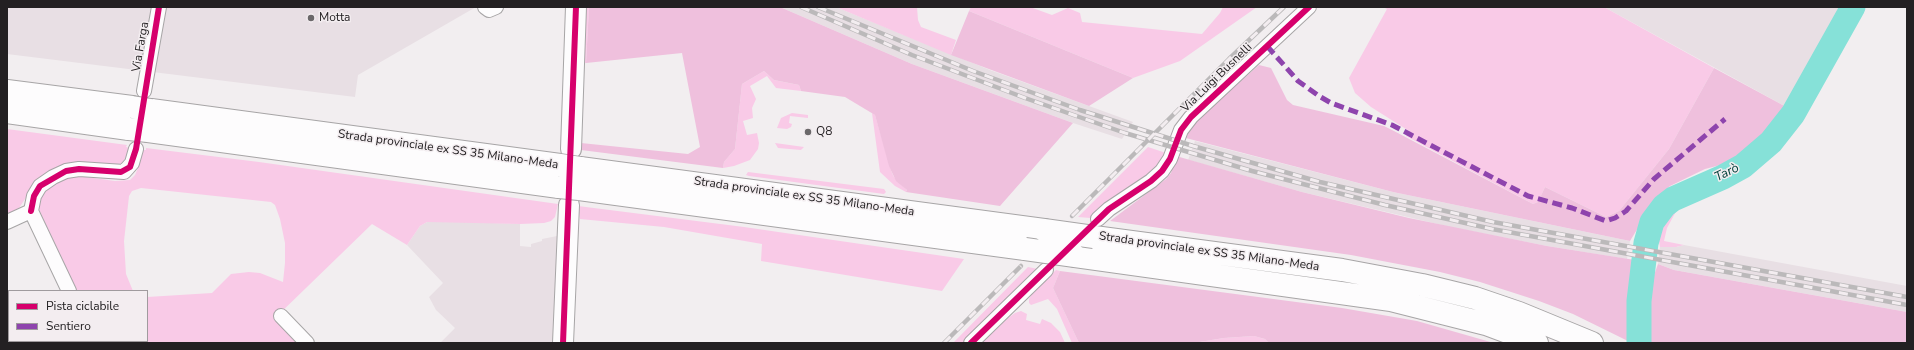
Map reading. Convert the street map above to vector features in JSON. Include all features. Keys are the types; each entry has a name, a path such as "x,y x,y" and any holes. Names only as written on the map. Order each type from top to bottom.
{"highway":[{"name":"Strada provinciale ex SS 35 Milano-Meda","path":"7,90 143,103 570,160 1044,230 1096,228 1392,278 1452,292 1543,322 1592,343"},
{"name":"Strada provinciale ex SS 35 Milano-Meda","path":"7,112 139,130 569,194 1025,249 1390,300 1480,322 1537,343"},
{"path":"1543,322 1599,343"}],"street":[{"name":"Via Farga","path":"143,103 158,7"},
{"path":"485,7 489,10 496,7"},
{"path":"570,160 576,7"},
{"name":"Via Luigi Busnelli","path":"1096,228 1109,209 1151,181 1162,171 1170,160 1181,130 1188,121 1309,7"},
{"path":"69,290 31,211 34,196 40,186 53,177 66,171 79,169 124,172 132,163 136,149"},
{"path":"563,343 569,194"},
{"path":"7,222 31,211"},
{"path":"971,343 1046,270"},
{"path":"281,316 307,343"}],"shaded area":[{"path":"7,7 476,7 358,75 355,97 7,54"},
{"path":"582,7 589,7 586,63 583,63"},
{"path":"589,7 780,7 912,64 1073,123 1000,206 906,192 907,190 896,181 889,166 875,115 845,97 801,91 799,85 774,80 764,71 742,84 735,149 724,162 723,168 581,150 581,143 688,154 700,147 682,53 586,63"},
{"path":"780,7 836,7 990,70 1133,122 1122,139 1073,123 912,64"},
{"path":"836,7 917,7 918,20 921,27 956,40 951,55"},
{"path":"971,7 1030,7 1052,15 1068,8 1080,13 1082,22 1202,34 1220,13 1223,7 1257,7 1180,61 1133,78 969,11"},
{"path":"1383,7 1604,7 1714,68 1669,149 1619,211 1606,217 1545,187 1538,202 1533,204 1406,136 1409,131 1371,107 1355,93 1349,78 1387,9"},
{"path":"1604,7 1846,7 1790,109"},
{"path":"969,11 1133,78 1089,106 951,55"},
{"path":"1259,65 1271,68 1287,100 1293,105 1384,126 1533,204 1538,202 1545,187 1606,217 1619,211 1669,149 1714,68 1790,109 1768,134 1736,161 1705,169 1670,186 1653,203 1630,241 1393,192 1182,137 1193,123"},
{"path":"764,71 774,80 799,85 801,91 776,88 767,76 750,86 756,99 752,108 753,118 743,121 747,135 757,133 759,143 758,149 750,160 734,166 723,168 724,162 735,149 742,84"},
{"path":"792,113 808,115 808,118 790,116 789,123 792,124 791,127 787,129 777,128 781,118"},
{"path":"872,113 875,115 892,173 907,190 906,192 895,186 880,172"},
{"path":"7,129 127,145 126,147 130,148 122,165 87,165 33,187 19,208 7,215"},
{"path":"1195,141 1393,192 1630,241 1627,259 1547,246 1450,227 1302,192 1188,160"},
{"path":"775,143 804,147 801,150 778,148"},
{"path":"1148,147 1169,154 1161,164 1141,180 1117,195 1090,218 1078,217"},
{"path":"146,148 259,162 558,204 555,217 551,221 544,223 520,224 427,222 420,226 407,245 372,224 274,319 297,343 99,343 148,342 148,297 212,293 231,274 249,272 260,273 283,282 285,243 280,219 275,205 271,202 141,188 132,191 129,196 124,241 126,274 133,290 77,290 40,212 38,205 42,193 59,180 69,177 79,176 115,181 130,180 135,175 138,168 142,150 146,150"},
{"path":"1176,156 1302,192 1409,218 1547,246 1635,260 1635,287 1632,302 1633,317 1629,333 1630,342 1573,314 1539,301 1480,282 1440,272 1351,255 1110,221 1166,179 1171,173"},
{"path":"748,172 884,189 886,192 884,194 749,176 746,175"},
{"path":"578,206 744,227 964,259 942,291 761,261 762,244 664,227 580,219"},
{"path":"1679,206 1667,228 1664,241 1684,245 1676,247 1660,247 1658,236 1659,228 1664,218"},
{"path":"427,222 520,224 520,246 531,247 531,244 542,241 542,239 557,236 554,343 440,343 455,328 436,310 429,297 443,283 407,245 420,226"},
{"path":"1684,245 1907,286 1907,312 1674,270 1658,264 1660,247 1676,247"},
{"path":"1658,264 1674,270 1907,312 1907,343 1649,343 1646,333 1646,298"},
{"path":"1028,267 1038,269 963,343 953,343"},
{"path":"1056,270 1060,271 1053,288 1079,343 1072,343 1057,309 1048,299 1031,305 1029,303 1029,299 1033,292"},
{"path":"1060,271 1342,308 1417,321 1494,343 1269,343 1265,339 1254,336 1224,338 1193,343 1079,343 1053,288"},
{"path":"1021,311 1027,314 1026,320 1040,324 1042,319 1051,323 1060,332 1065,343 981,343 1008,318"},
{"path":"1254,336 1265,339 1269,343 1193,343 1224,338"}],"waterway":[{"name":"Tarò","path":"1639,343 1639,301 1646,243 1652,222 1664,206 1673,199 1723,177 1743,166 1771,142 1793,114 1853,7"}],"railway":[{"path":"801,7 912,55 1025,98 1125,133 1252,171 1385,205 1492,229 1907,305"},
{"path":"818,7 973,71 1080,110 1193,146 1320,182 1493,222 1907,297"},
{"path":"1072,216 1229,59 1284,7"},
{"path":"944,343 1021,266"}],"marked path":[{"path":"1267,46 1298,81 1331,103 1392,125 1528,196 1572,208 1606,221 1615,218 1626,211 1654,179 1725,119"}],"cycle path":[{"path":"31,211 34,196 40,186 66,171 79,169 121,172 130,167 136,149 159,7"},
{"path":"563,343 576,7"},
{"path":"971,343 1109,209 1151,181 1162,171 1170,159 1181,130 1191,117 1309,7"}],"place":[{"name":"Motta","path":"311,18"},
{"name":"Q8","path":"808,132"}]}
